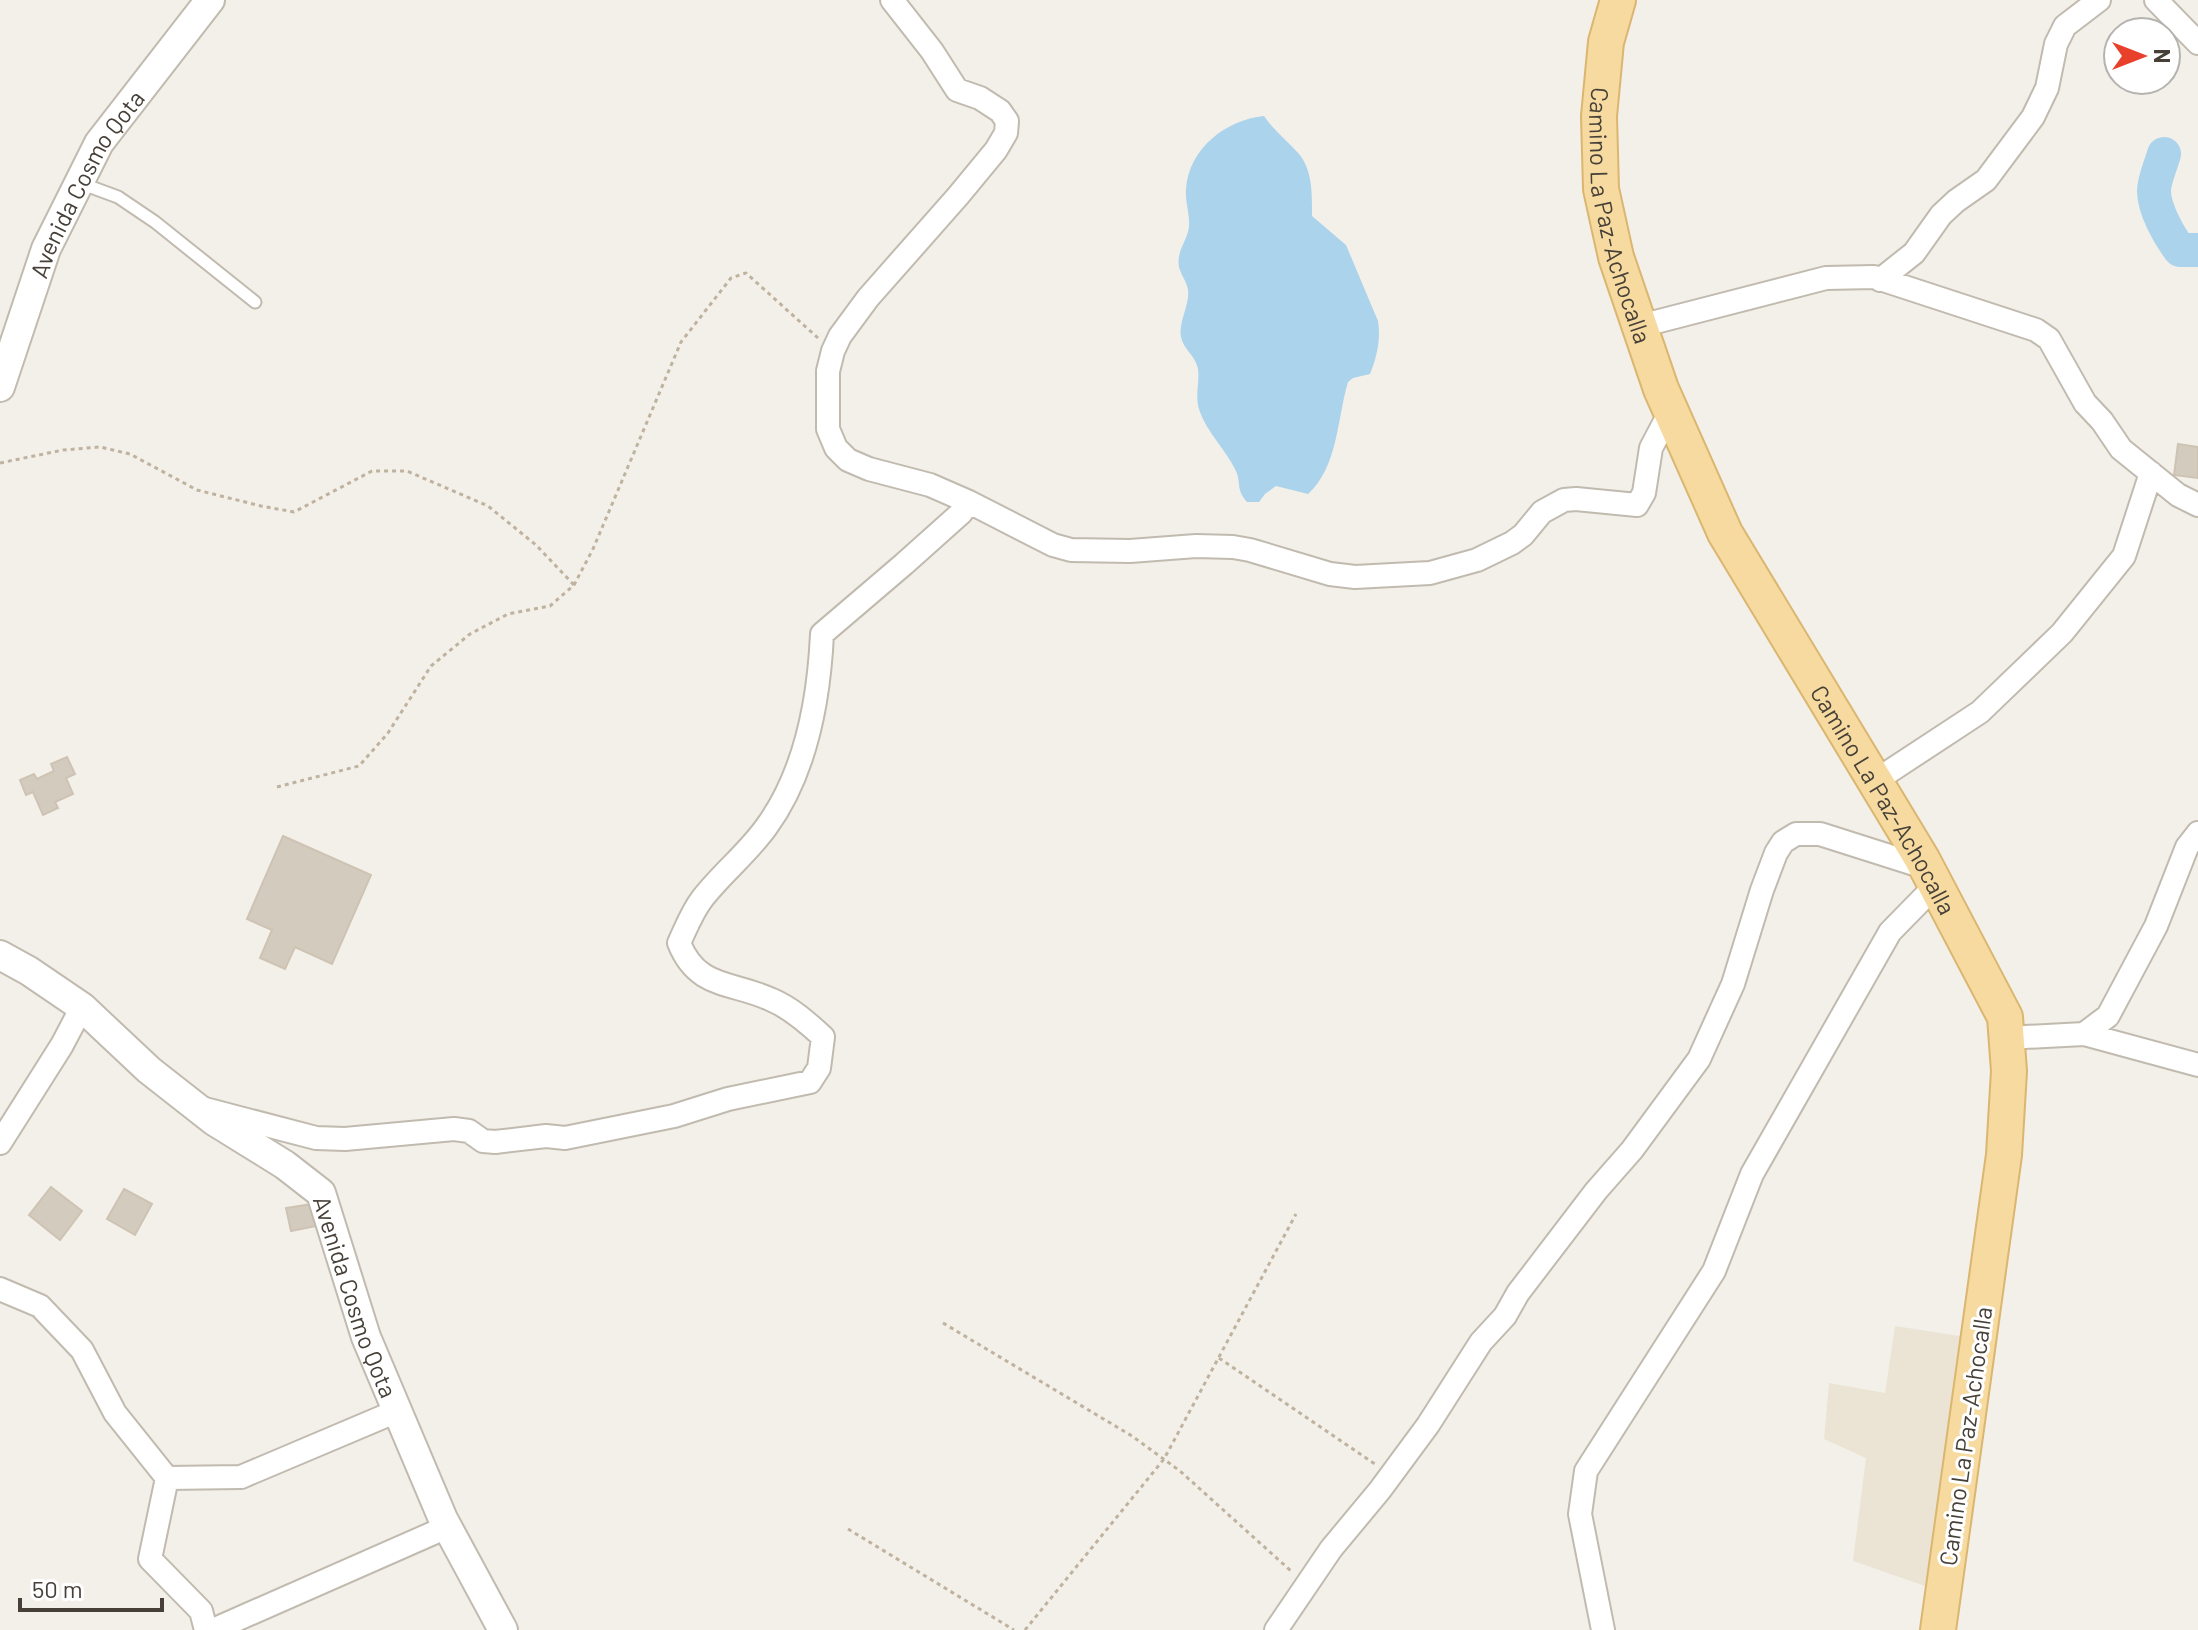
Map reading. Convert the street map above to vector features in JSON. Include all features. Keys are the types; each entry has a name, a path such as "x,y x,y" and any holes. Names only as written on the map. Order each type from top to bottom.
{"main road":[{"name":"Camino La Paz-Achocalla","path":"1618,0 1606,42 1599,116 1601,189 1616,257 1670,412 1725,533 1932,876 2005,1017 2009,1071 2004,1155 1938,1630"}],"street":[{"name":"Avenida Cosmo Qota","path":"0,387 46,249 99,143 210,0"},
{"path":"892,0 932,51 957,90 980,98 1000,111 1007,121 1006,133 958,196 868,298 833,351 826,394 828,429 836,448 848,460 869,469 930,485 1053,545 1081,552 1233,547 1330,574 1355,577 1430,573 1477,560 1512,543 1542,512 1557,502 1576,499 1637,505 1644,493 1651,448 1670,412"},
{"path":"1880,280 1914,253 1941,215 1986,180 2033,117 2047,88 2056,44 2065,26 2099,0"},
{"path":"2156,0 2198,43"},
{"path":"1640,326 1826,278 1874,277 1902,284 2036,330 2049,339 2085,403 2121,449 2178,495 2198,505"},
{"path":"1875,781 1980,712 2062,633 2124,556 2151,473"},
{"path":"196,1107 316,1138 345,1139 454,1129 469,1131 483,1141 495,1142 546,1136 565,1138 674,1116 728,1099 810,1082 819,1068 823,1037 804,1019 773,1000 702,975 687,962 679,943 702,900 769,824 793,777 814,706 822,634 936,535 969,502"},
{"path":"2084,1034 2108,1016 2156,926 2187,847 2198,833"},
{"path":"1276,1630 1331,1549 1391,1475 1481,1342 1505,1316 1518,1293 1596,1191 1632,1150 1699,1059 1733,984 1776,853 1783,842 1796,834 1820,834 1932,876 1890,932 1752,1174 1714,1271 1586,1471 1580,1514 1603,1630"},
{"name":"Avenida Cosmo Qota","path":"0,955 82,1007 149,1070 196,1107 285,1165 321,1193 366,1337 447,1527 503,1630"},
{"path":"1,1139 62,1045 82,1007"},
{"path":"2007,1038 2084,1034 2198,1065"},
{"path":"0,1289 40,1306 82,1350 115,1413 167,1478"},
{"path":"167,1478 241,1477 397,1411"},
{"path":"167,1478 150,1559 201,1611 206,1630"},
{"path":"213,1630 447,1527"}],"lane":[{"path":"79,183 118,197 155,222 255,302"}],"path":[{"path":"277,787 359,766 388,733 431,666 470,634 508,614 550,606 574,585 593,549 681,342 731,278 746,273 833,351"},
{"path":"0,463 63,450 100,447 130,454 197,490 294,512 372,471 407,471 488,506 536,545 574,585"},
{"path":"1025,1630 1164,1459 1296,1214"},
{"path":"943,1323 1132,1436 1164,1459 1306,1584"},
{"path":"1219,1358 1391,1475"},
{"path":"848,1529 1014,1630"}],"shaded area":[{"path":"1895,1326 1966,1337 1925,1586 1853,1561 1866,1458 1824,1439 1829,1383 1885,1393"}],"water":[{"path":"1264,116 1304,161 1311,184 1312,216 1346,245 1378,321 1379,334 1370,374 1348,382 1331,456 1318,483 1308,494 1276,486 1259,502 1247,502 1241,493 1235,469 1207,427 1198,406 1198,369 1181,337 1188,290 1179,261 1189,226 1186,189 1194,161 1223,130 1236,123"}],"building":[{"path":"2178,444 2198,447 2198,478 2174,475"},
{"path":"67,757 75,774 66,778 73,794 55,802 58,808 43,815 33,792 26,795 20,780 34,774 37,779 54,771 51,764"},
{"path":"283,836 371,875 332,964 295,947 285,969 260,958 272,930 247,919"},
{"path":"51,1187 82,1211 60,1240 29,1215"},
{"path":"124,1189 152,1204 135,1235 107,1219"},
{"path":"312,1204 316,1226 291,1231 286,1208"}],"waterway":[{"path":"2164,154 2154,187 2159,214 2180,250 2198,250"}]}
